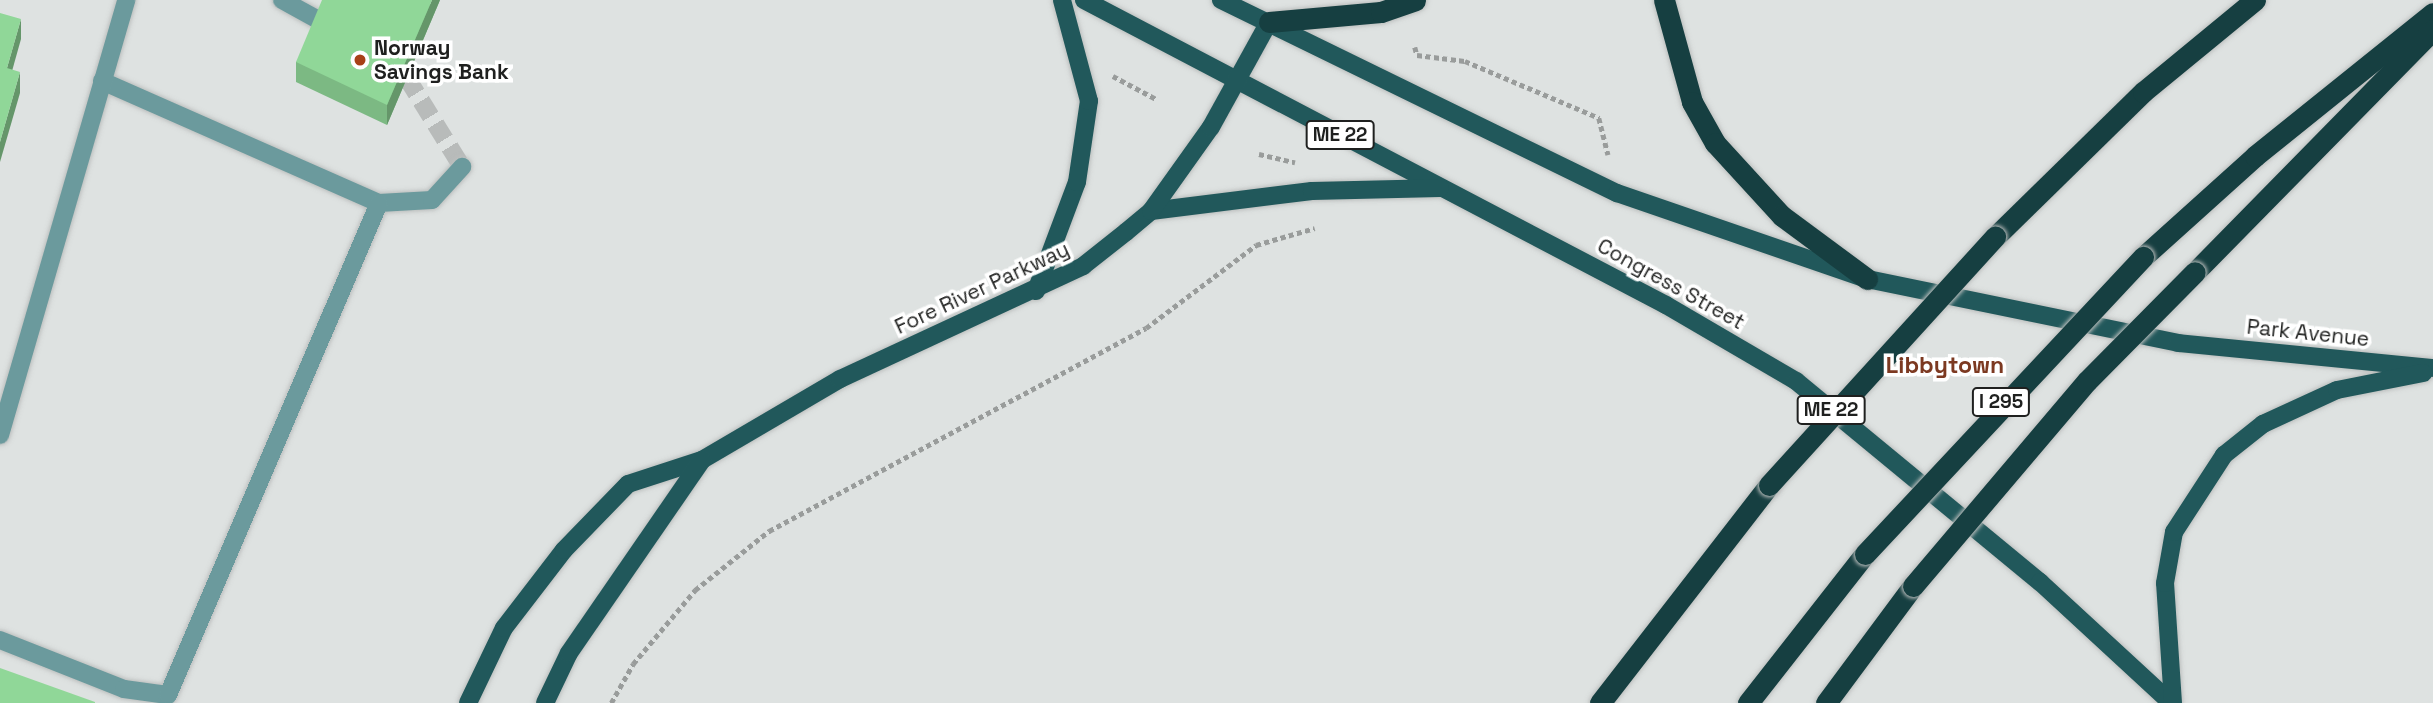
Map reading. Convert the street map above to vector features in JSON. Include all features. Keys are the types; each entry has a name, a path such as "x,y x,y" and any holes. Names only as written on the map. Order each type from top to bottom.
{"highway":[{"path":"1269,22 1381,12 1415,0"},
{"path":"1664,0 1688,91 1715,143 1782,216 1867,279"},
{"path":"2222,26 2238,0"},
{"path":"1600,703 1769,485 1995,237 2143,92 2255,0"},
{"name":"I 295","path":"1748,703 1865,554 2143,257 2255,156 2433,13"},
{"path":"1826,703 1913,586 2087,381 2433,30"}],"main road":[{"path":"1036,291 1077,183 1089,101 1062,0"},
{"name":"Congress Street","path":"1084,0 1241,79 1796,381 2040,582 2172,703"},
{"path":"1221,0 1617,193 1867,279"},
{"name":"Fore River Parkway","path":"468,703 504,628 564,550 628,484 702,460 840,379 1036,291 1083,266 1151,211 1241,79 1269,22"},
{"path":"1151,211 1312,191 1441,188"},
{"name":"Park Avenue","path":"1867,279 2178,342 2433,370"},
{"path":"2172,703 2165,583 2174,532 2224,455 2263,425 2337,390 2433,370"},
{"name":"Fore River Parkway","path":"545,703 569,653 702,460"}],"lane":[{"path":"0,435 125,0"},
{"path":"282,0 321,22"},
{"path":"102,82 379,203 432,200 461,167"},
{"path":"0,640 124,689 168,695 379,203"}],"path":[{"path":"1415,47 1417,55 1465,61 1599,118"},
{"path":"1112,76 1156,99"},
{"path":"1259,154 1299,162"},
{"path":"611,703 634,664 695,590 769,531 1146,328 1256,245 1315,228"}],"building":[{"name":"Norway Savings Bank","path":"322,0 432,0 387,105 296,62"},
{"path":"0,13 21,19 7,68 20,72 0,142"},
{"path":"0,668 95,702 95,703 0,703"}],"tunnel":[{"path":"387,64 407,78 462,167"}],"place":[{"name":"Norway Savings Bank","path":"360,60"}],"district":[{"name":"Libbytown","path":"1945,365"}]}
